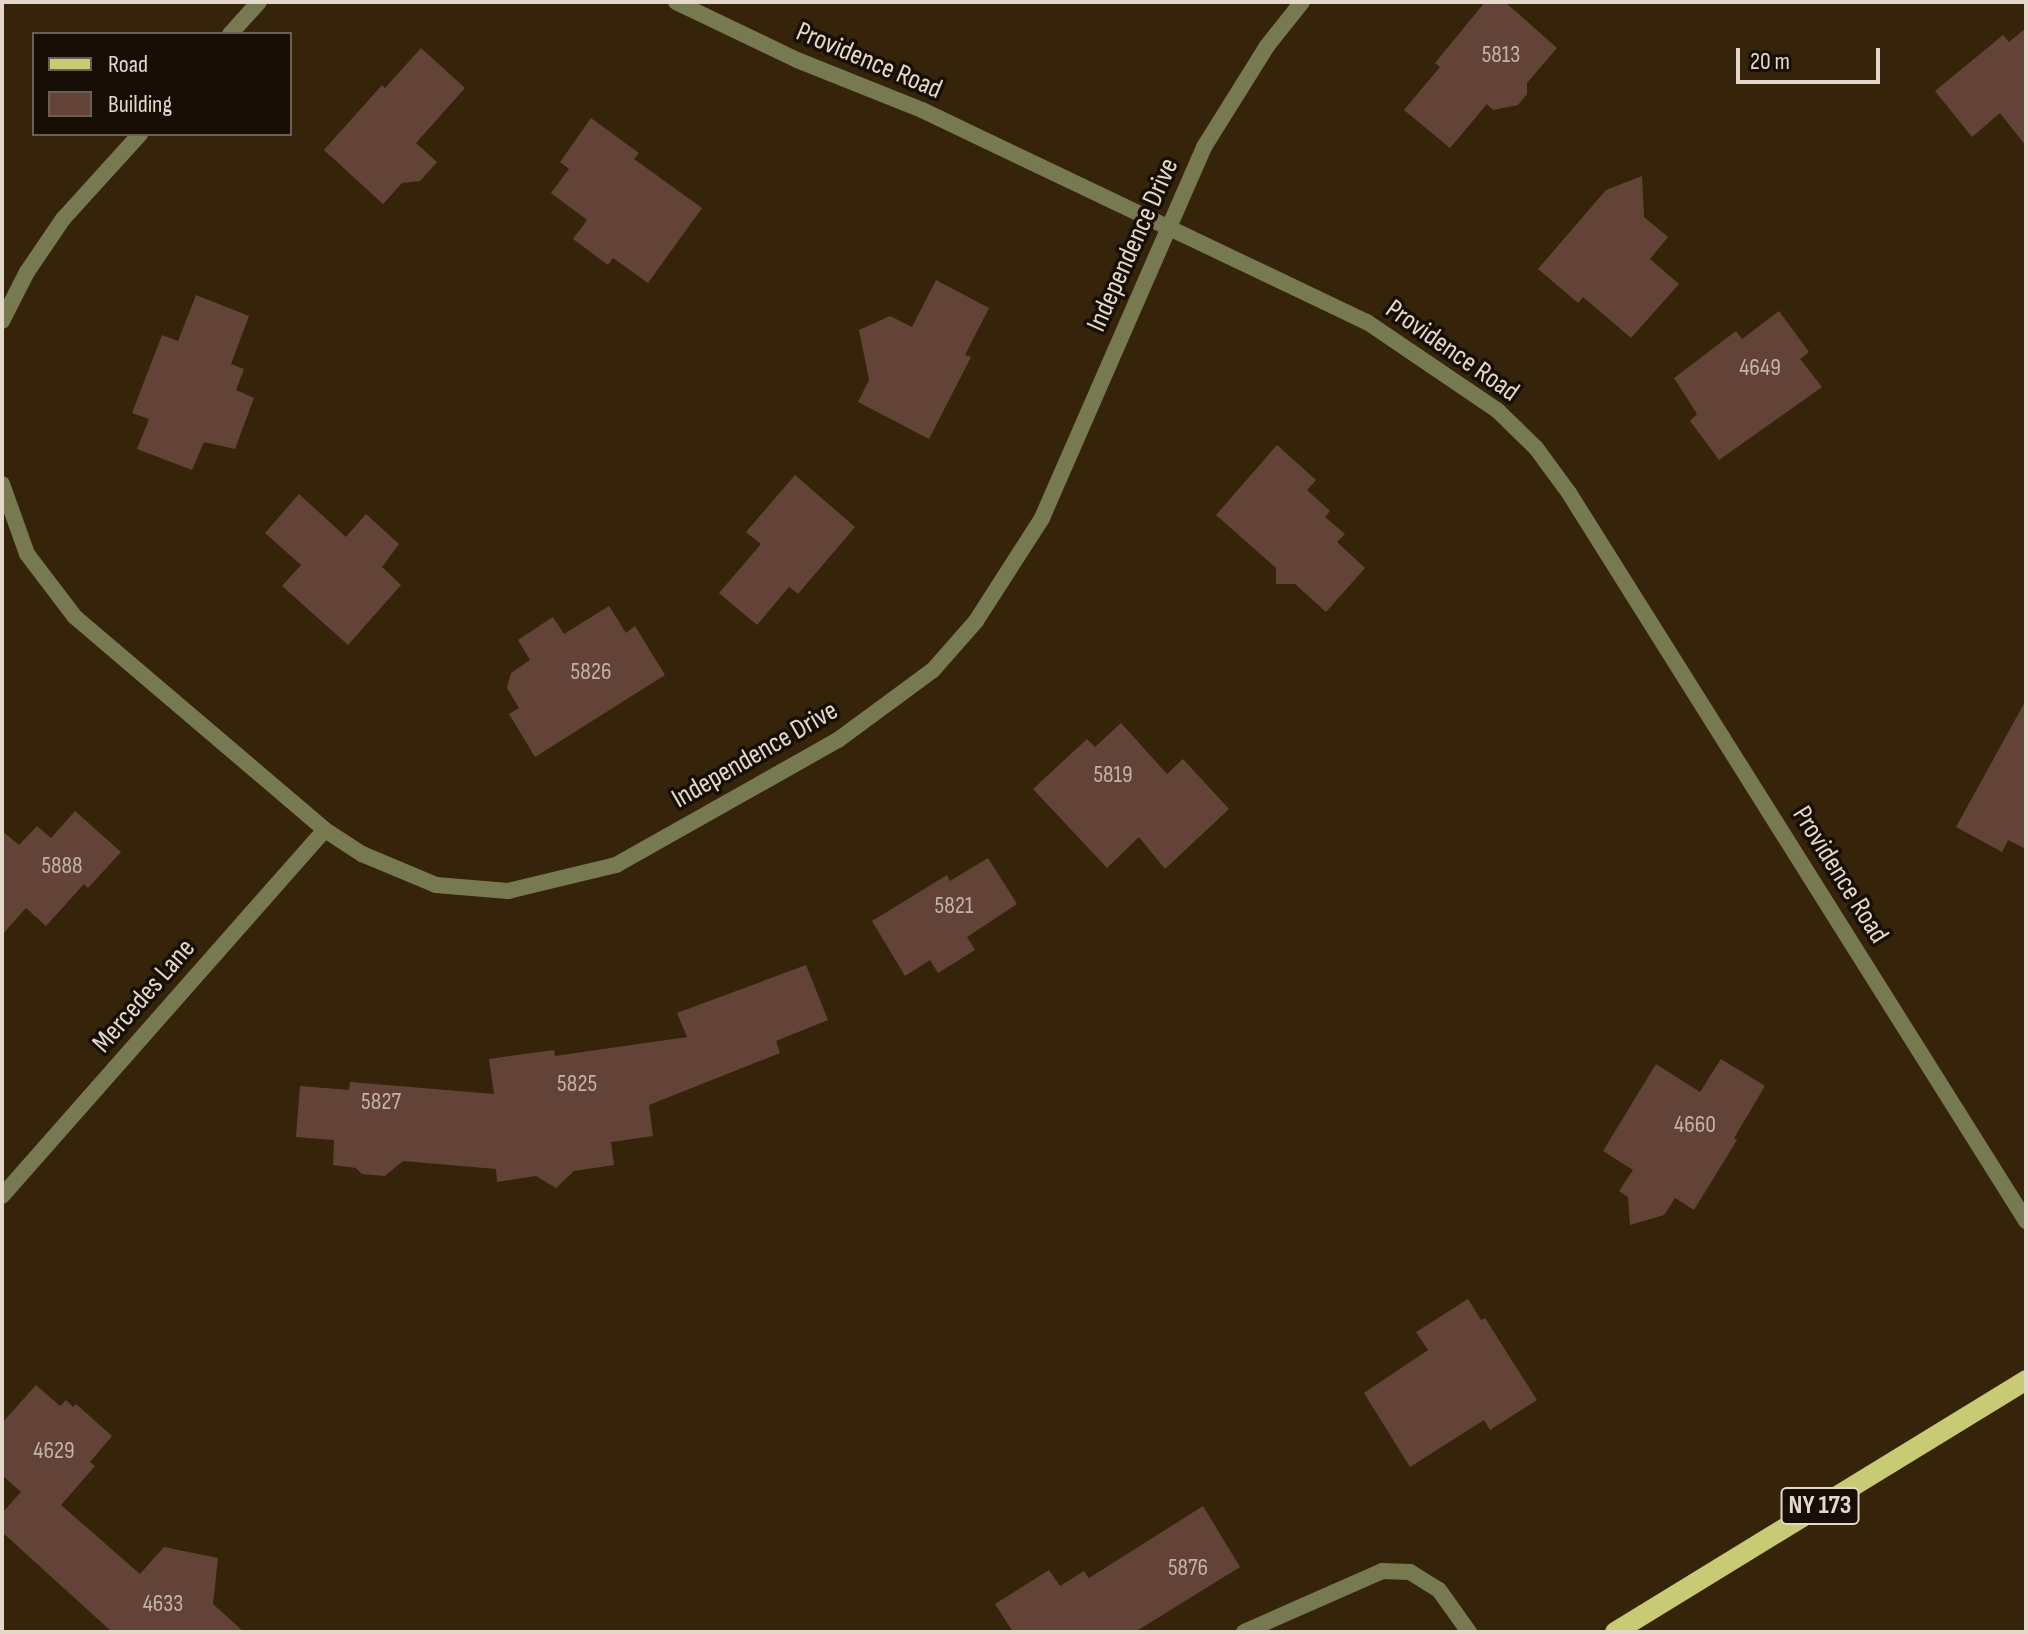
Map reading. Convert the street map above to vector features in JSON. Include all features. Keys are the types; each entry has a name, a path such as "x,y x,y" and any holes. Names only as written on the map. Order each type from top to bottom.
{"main road":[{"name":"NY 173","path":"1615,1632 2026,1380"}],"street":[{"path":"232,32 259,2"},
{"name":"Providence Road","path":"676,2 797,60 922,110 1367,322 1497,410 1536,448 1569,493 2026,1221"},
{"name":"Independence Drive","path":"2,484 27,554 75,617 325,830 362,854 436,885 508,891 616,865 838,740 933,670 976,621 1042,518 1204,147 1267,46 1302,2"},
{"path":"2,321 27,272 63,219 138,136"},
{"name":"Mercedes Lane","path":"2,1196 325,830"},
{"path":"1244,1632 1382,1571 1410,1572 1439,1590 1469,1632"}],"building":[{"path":"1485,2 1505,2 1557,48 1527,83 1527,94 1518,105 1493,110 1487,104 1450,148 1404,110 1440,67 1435,63"},
{"path":"2026,28 2026,146 2000,113 1972,137 1935,91 2003,35 2009,42"},
{"path":"421,48 465,88 416,143 437,162 420,181 402,183 383,204 324,150 382,85 385,88"},
{"path":"591,118 639,153 634,159 702,208 648,283 613,258 608,265 573,239 587,220 551,193 569,169 560,162"},
{"path":"1642,176 1644,217 1668,237 1650,259 1679,284 1631,338 1583,297 1578,303 1538,269 1606,190"},
{"path":"936,280 989,308 965,355 971,357 929,439 858,402 869,380 859,330 890,316 912,327"},
{"path":"196,295 249,316 231,364 244,369 236,390 254,398 235,449 204,442 192,470 137,449 149,419 132,413 162,335 178,341"},
{"path":"1779,311 1809,352 1800,359 1822,387 1719,460 1690,421 1697,414 1674,378 1736,331 1742,339"},
{"path":"1277,445 1316,480 1307,490 1330,511 1325,517 1345,534 1337,542 1365,568 1326,612 1295,584 1276,584 1276,568 1216,515"},
{"path":"795,475 855,527 798,594 789,587 757,625 719,593 761,544 746,532"},
{"path":"299,494 346,537 366,514 399,544 382,567 401,585 348,645 282,586 301,565 265,533"},
{"path":"609,606 626,633 635,626 665,675 535,757 509,714 519,708 507,688 511,673 530,660 518,640 553,617 564,634"},
{"path":"2026,700 2026,849 2008,840 2002,852 1956,827"},
{"path":"1121,723 1167,774 1183,759 1229,809 1165,869 1139,837 1107,868 1033,789 1087,739 1095,747"},
{"path":"75,811 121,852 88,888 84,884 46,926 26,908 2,935 2,831 19,845 37,826 51,838"},
{"path":"988,858 1017,904 967,937 975,950 938,973 930,960 905,976 872,921 947,875 950,881"},
{"path":"806,965 828,1020 776,1041 780,1053 649,1105 653,1136 611,1142 614,1165 574,1171 556,1188 536,1176 497,1182 496,1169 403,1161 385,1176 362,1174 356,1168 333,1165 334,1140 296,1137 300,1086 349,1090 350,1082 494,1094 489,1059 554,1050 555,1056 687,1037 677,1013"},
{"path":"1721,1059 1765,1086 1734,1138 1737,1140 1694,1210 1675,1198 1664,1215 1630,1225 1628,1197 1619,1191 1633,1170 1603,1151 1656,1064 1700,1092"},
{"path":"1468,1299 1481,1320 1485,1318 1537,1400 1490,1430 1484,1420 1410,1467 1364,1393 1428,1350 1416,1332"},
{"path":"36,1385 60,1406 66,1400 73,1407 76,1404 112,1436 90,1462 95,1466 61,1505 140,1574 164,1547 218,1558 213,1604 244,1632 112,1632 2,1532 2,1513 21,1492 2,1475 2,1423"},
{"path":"1203,1506 1240,1567 1135,1632 1013,1632 995,1604 1049,1570 1060,1586 1084,1571 1089,1578"}]}
